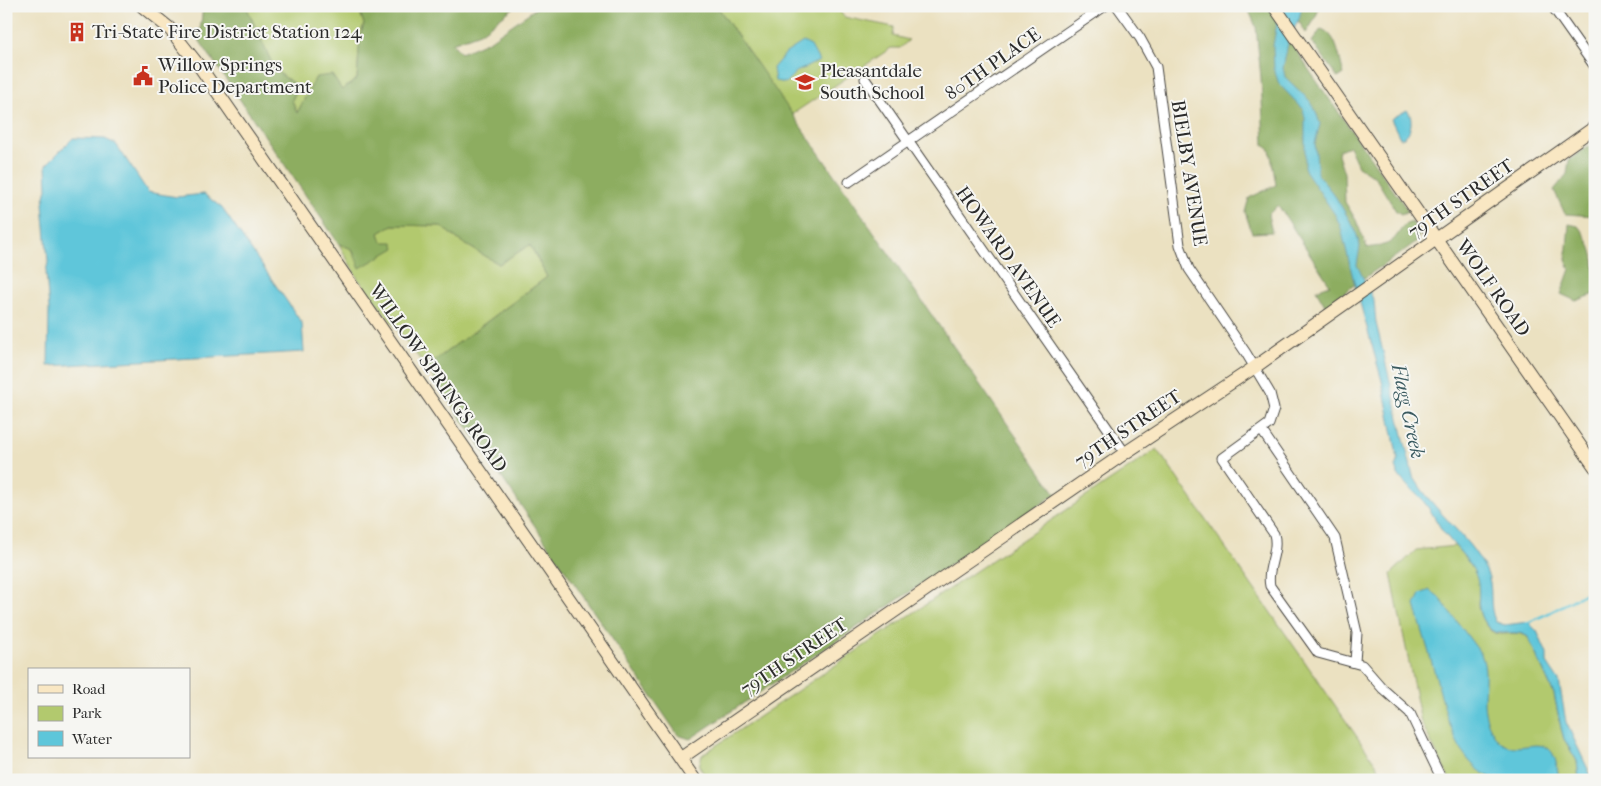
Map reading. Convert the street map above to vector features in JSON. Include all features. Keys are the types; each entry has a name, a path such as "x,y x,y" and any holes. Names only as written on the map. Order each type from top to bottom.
{"street":[{"name":"80TH PLACE","path":"849,182 1106,6"},
{"name":"BIELBY AVENUE","path":"1117,6 1140,38 1156,67 1180,245 1189,269 1255,367 1273,401 1272,416 1269,424 1262,430"},
{"path":"1552,6 1595,67"},
{"name":"WILLOW SPRINGS ROAD","path":"146,7 169,28 200,67 695,780"},
{"name":"WOLF ROAD","path":"1276,8 1595,467"},
{"name":"HOWARD AVENUE","path":"864,79 1125,453"},
{"name":"79TH STREET","path":"680,758 1125,453 1255,367 1595,128"},
{"path":"1355,662 1357,633 1335,538 1262,430 1222,458 1274,534 1276,548 1269,574 1270,586 1318,653 1323,657 1355,662 1367,669 1383,689 1410,713 1442,780"}],"green space":[{"path":"203,6 246,6 275,70 298,87 292,100 297,113 316,77 332,75 342,90 357,79 360,37 364,24 358,6 516,6 480,33 452,43 461,53 489,41 539,6 717,6 1056,494 690,739 678,735 426,367 547,277 530,245 499,264 463,243 440,226 392,225 379,233 382,242 393,242 395,248 360,268 352,249 339,244 199,40"},
{"path":"245,6 358,6 364,24 360,37 357,79 342,90 316,77 297,113 292,100 298,87 275,70"},
{"name":"Pleasantdale South School","path":"717,6 836,6 844,17 894,27 893,36 909,40 900,48 891,48 791,115"},
{"path":"1247,6 1268,6 1311,73 1408,211 1401,214 1396,211 1375,177 1358,166 1349,146 1339,150 1338,154 1344,173 1345,202 1356,220 1367,248 1381,246 1390,242 1404,225 1412,222 1419,235 1417,241 1348,289 1326,307 1316,290 1330,285 1278,205 1268,215 1272,232 1252,233 1245,212 1249,198 1276,185 1270,150 1264,145 1261,78 1256,27"},
{"path":"1289,6 1320,6 1315,19 1306,33"},
{"path":"1321,29 1331,36 1337,48 1344,74 1338,78 1312,42"},
{"path":"1595,142 1595,216 1565,214 1554,190 1567,174 1569,160"},
{"path":"1569,224 1578,226 1589,243 1595,266 1595,294 1576,301 1561,294 1570,269 1566,259"},
{"path":"392,225 440,226 463,243 499,264 530,244 547,277 426,367 358,279 339,244 352,248 354,256 382,242 379,233"},
{"path":"1157,449 1387,780 708,780 699,766 702,755"},
{"path":"1455,546 1475,571 1480,584 1478,607 1482,619 1489,629 1495,633 1518,633 1528,637 1554,694 1564,739 1577,761 1579,780 1450,780 1421,722 1391,574 1416,550"}],"water":[{"path":"1280,6 1302,6 1299,19 1289,38 1283,68 1285,77 1311,102 1316,112 1320,124 1315,143 1318,175 1335,196 1355,229 1360,246 1357,265 1374,301 1376,323 1413,476 1430,501 1470,546 1486,570 1489,576 1493,616 1496,622 1505,625 1528,622 1537,631 1547,654 1547,663 1559,681 1566,722 1593,780 1579,780 1577,761 1564,739 1554,694 1528,637 1517,633 1496,632 1487,626 1480,612 1478,583 1471,566 1444,533 1426,505 1397,472 1395,467 1398,459 1382,381 1341,228 1336,216 1305,170 1305,118 1303,109 1279,84 1274,69 1273,46"},
{"path":"803,42 811,46 819,61 796,72 785,83 775,81 773,68 786,53"},
{"path":"1407,110 1411,117 1411,126 1407,134 1400,138 1391,119"},
{"path":"73,138 105,139 116,144 148,192 177,197 204,194 222,208 302,323 304,352 48,366 49,310 46,272 48,262 43,204 47,189 46,165"},
{"path":"1430,590 1439,597 1481,654 1485,674 1485,713 1495,736 1502,743 1509,746 1541,745 1548,748 1553,754 1560,780 1517,781 1495,779 1481,772 1469,761 1460,748 1447,717 1415,605 1420,594"}],"waterway":[{"path":"1525,624 1595,588"}],"place":[{"name":"Tri-State Fire District Station 124","path":"77,32"},
{"name":"Willow Springs Police Department","path":"143,76"},
{"name":"Pleasantdale South School","path":"805,82"}],"water label":[{"name":"Flagg Creek","path":"1408,411"}]}
